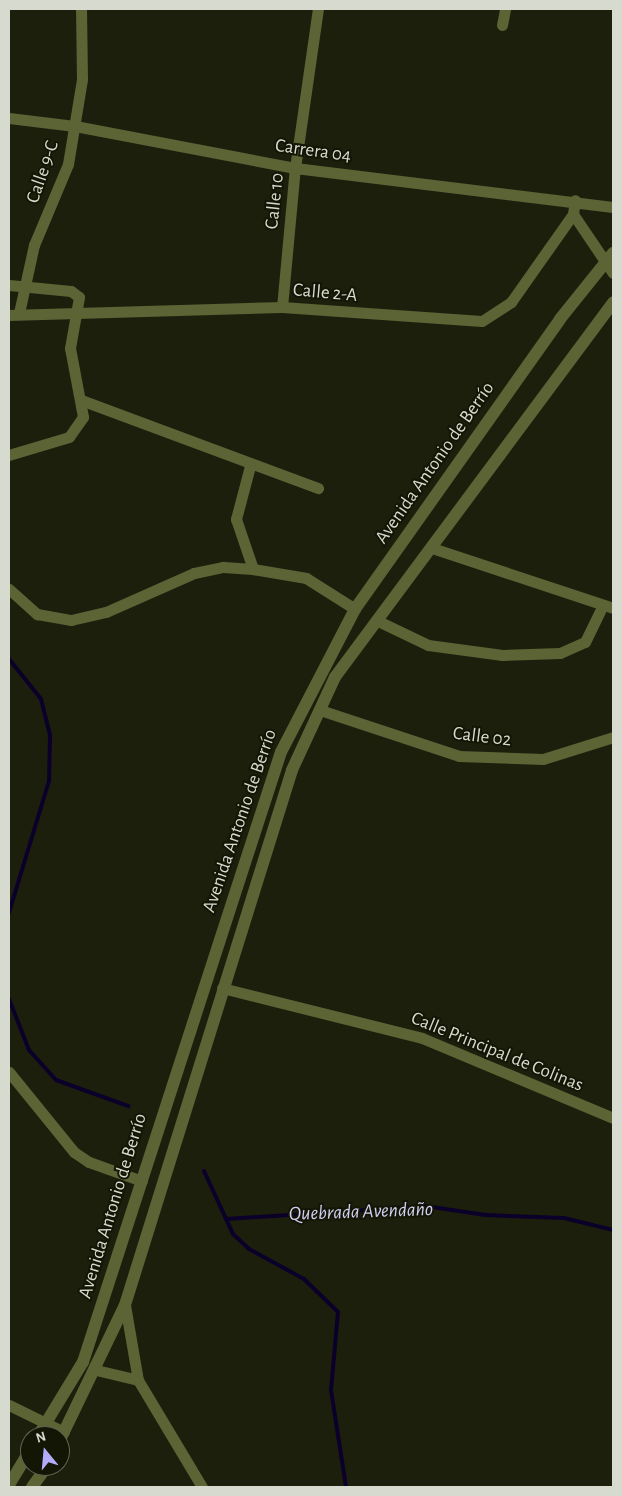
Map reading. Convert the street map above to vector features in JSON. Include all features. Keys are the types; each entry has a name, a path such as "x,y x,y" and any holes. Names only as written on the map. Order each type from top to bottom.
{"street":[{"name":"Calle 9-C","path":"14,314 24,286 34,245 68,164 82,80 81,9"},
{"name":"Calle 10","path":"282,307 295,168 318,9"},
{"path":"502,26 505,9"},
{"name":"Carrera 04","path":"9,118 75,126 295,168 575,200 613,208"},
{"name":"Calle 2-A","path":"14,314 282,307 482,321 511,302 573,214 575,200"},
{"path":"573,214 608,269"},
{"name":"Avenida Antonio de Berrío","path":"46,1424 83,1362 280,752 355,609 560,319 608,269 613,253"},
{"path":"9,285 71,291 79,297 75,311 70,348 82,400 83,417 69,437 9,455"},
{"name":"Avenida Antonio de Berrío","path":"67,1426 96,1370 125,1305 222,988 292,770 335,677 613,302"},
{"path":"82,400 149,421 250,466 318,488"},
{"path":"250,466 236,519 253,568"},
{"path":"378,621 428,645 502,655 560,653 585,642 608,606 432,548"},
{"path":"9,590 37,614 71,620 106,612 194,572 223,567 253,568 306,578 355,609"},
{"name":"Calle 02","path":"320,710 459,756 543,759 613,737"},
{"name":"Calle Principal de Colinas","path":"222,988 422,1038 613,1118"},
{"path":"9,1072 74,1152 89,1162 142,1181"},
{"path":"125,1305 138,1380 202,1487"},
{"path":"96,1370 138,1380"},
{"path":"9,1405 49,1426"},
{"path":"9,1485 20,1467"},
{"path":"32,1487 40,1476"}],"waterway":[{"path":"9,659 41,699 50,735 49,781 9,913"},
{"path":"9,999 29,1050 56,1080 128,1106"},
{"path":"204,1171 233,1234 249,1249 304,1279 338,1312 331,1390 346,1487"},
{"name":"Quebrada Avendaño","path":"226,1219 425,1206 485,1215 564,1218 613,1230"}]}
